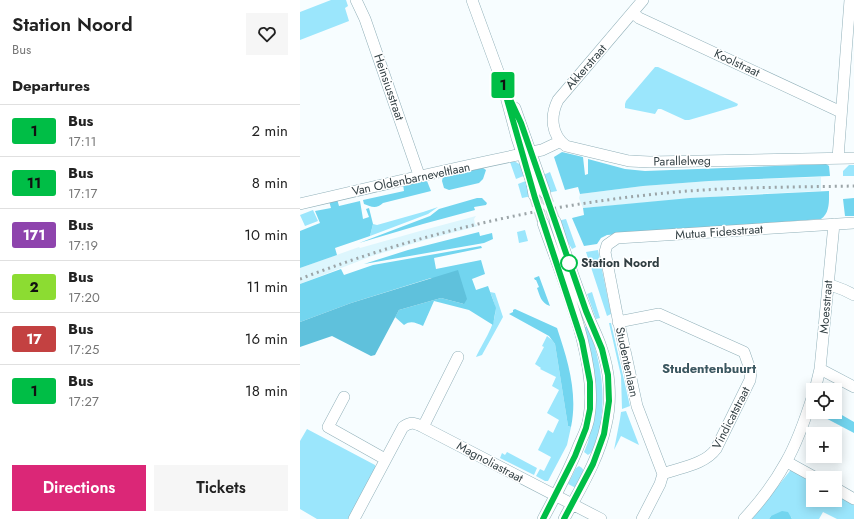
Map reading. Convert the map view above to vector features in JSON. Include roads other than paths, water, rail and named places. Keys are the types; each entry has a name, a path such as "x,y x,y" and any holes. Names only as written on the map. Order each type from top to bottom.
{"street":[{"name":"Heinsiusstraat","path":"356,0 365,19 419,175"},
{"path":"472,0 502,82 514,107 526,153 540,194"},
{"name":"Akkerstraat","path":"560,142 553,126 552,117 553,109 558,100 643,0"},
{"path":"838,158 850,0"},
{"name":"Koolstraat","path":"633,13 639,18 841,112"},
{"path":"526,153 545,149 560,142"},
{"name":"Parallelweg","path":"560,142 574,149 629,161 650,162 854,158"},
{"name":"Van Oldenbarneveltlaan","path":"300,204 419,175 526,153"},
{"path":"555,221 586,311 602,349 608,375 609,388 608,413 598,454 564,519"},
{"path":"543,223 582,341 590,382 590,409 586,428 556,495 543,519"},
{"name":"Mutua Fidesstraat","path":"607,245 617,238 854,223"},
{"name":"Moesstraat","path":"817,383 820,369 834,224"},
{"name":"Studentenlaan","path":"607,245 605,252 618,322 637,406 663,474"},
{"path":"828,284 854,295"},
{"name":"Vindicatstraat","path":"618,322 659,314 744,352 751,372 750,380 712,455 705,460 663,474"},
{"path":"354,519 403,427 408,423 416,423 423,427 458,358"},
{"path":"820,369 854,387"},
{"path":"344,397 328,427 386,459"},
{"path":"744,519 764,496 786,462 806,418"},
{"name":"Magnoliastraat","path":"423,427 572,504"},
{"path":"786,462 806,473"},
{"path":"642,519 660,484 663,474"},
{"path":"842,492 854,499"},
{"path":"572,504 601,519"}],"tunnel":[{"path":"545,193 555,221"},
{"path":"534,195 543,223"}],"railway":[{"path":"300,279 347,262 442,233 539,211 638,196 688,191 771,187 854,186"}],"place":[{"name":"Station Noord","path":"569,263"}],"district":[{"name":"Studentenbuurt","path":"709,368"}]}
